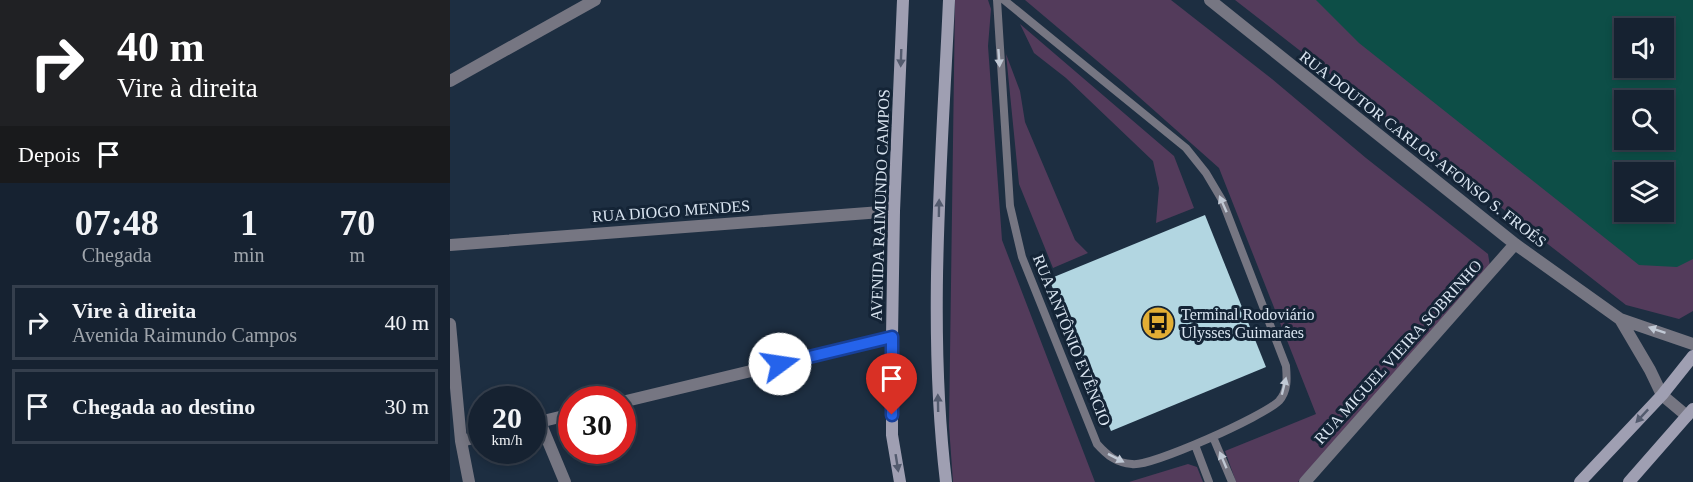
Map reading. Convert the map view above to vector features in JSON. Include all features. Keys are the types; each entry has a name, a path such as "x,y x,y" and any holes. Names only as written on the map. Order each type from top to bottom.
{"street":[{"path":"450,81 595,0"},
{"name":"AVENIDA RAIMUNDO CAMPOS","path":"900,482 892,435 892,337 894,211 903,0"},
{"path":"946,482 939,427 937,351 939,189 949,0"},
{"name":"RUA DOUTOR CARLOS AFONSO S. FROÉS","path":"1210,0 1515,244 1620,319"},
{"name":"RUA DIOGO MENDES","path":"450,245 894,211"},
{"name":"RUA MIGUEL VIEIRA SOBRINHO","path":"1305,482 1515,244"},
{"path":"1620,319 1693,344"},
{"path":"1620,319 1662,395 1690,412 1629,482"},
{"path":"450,324 461,441 469,482"},
{"path":"636,399 892,337"},
{"path":"1580,482 1662,395 1693,356"},
{"path":"461,441 468,439"},
{"path":"546,443 565,482"}],"lane":[{"name":"RUA ANTÔNIO EVÊNCIO","path":"997,0 1012,216 1022,256 1097,444 1117,461 1134,465 1195,445 1266,411 1280,400 1287,384 1286,366 1222,200 1206,173 1186,148 1004,0"},
{"path":"1213,437 1232,482"},
{"path":"1195,445 1209,482"}],"shaded area":[{"path":"955,0 988,0 991,9 988,46 1002,240 1095,482 953,482 949,426"},
{"path":"1025,0 1171,0 1488,254 1490,266 1298,482 1236,482 1225,451 1316,414 1219,168"},
{"path":"1235,0 1693,0 1693,311 1679,319 1626,305"},
{"path":"1316,0 1693,0 1693,259 1677,267 1639,265 1359,43"},
{"path":"1020,24 1174,156 1194,208 1156,223 1159,188 1153,161 1066,78 1034,53"},
{"path":"1006,54 1020,91 1025,122 1075,240 1088,253 1053,268 1019,184"},
{"path":"1188,464 1197,467 1203,482 1129,482"}],"building":[{"name":"Terminal Rodoviário Ulysses Guimarães","path":"1205,215 1266,367 1111,431 1049,279"}],"place":[{"name":"Terminal Rodoviário Ulysses Guimarães","path":"1158,323"}],"route":[{"path":"780,364 892,337 892,415"}]}
